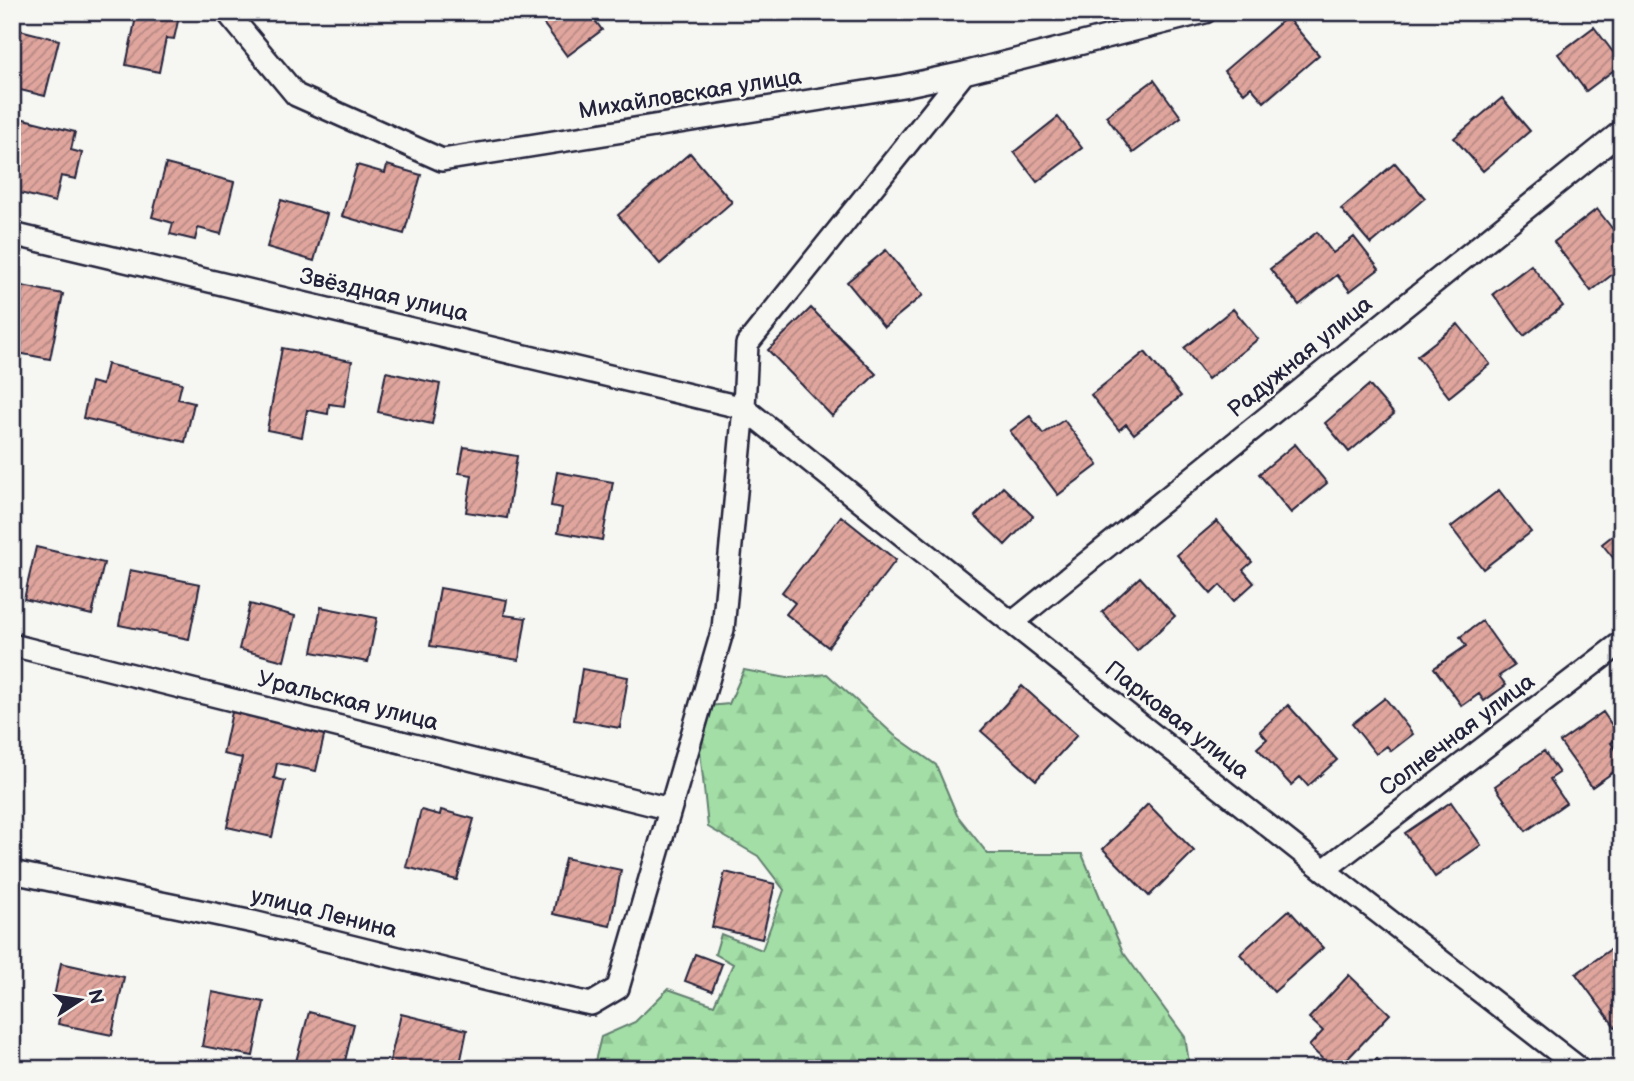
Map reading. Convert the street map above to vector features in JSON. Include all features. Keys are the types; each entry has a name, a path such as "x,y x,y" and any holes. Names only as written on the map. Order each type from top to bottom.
{"street":[{"name":"Михайловская улица","path":"227,12 296,95 442,160 903,86 1205,12"},
{"path":"670,809 723,629 744,408 747,344 964,73"},
{"name":"Радужная улица","path":"1012,624 1622,131"},
{"name":"Звёздная улица","path":"12,234 744,408"},
{"name":"Парковая улица","path":"744,408 1012,624 1580,1069"},
{"name":"Солнечная улица","path":"1324,870 1622,642"},
{"name":"Уральская улица","path":"12,645 670,809"},
{"name":"улица Ленина","path":"12,872 253,922 591,1003 618,988 670,809"}],"green space":[{"path":"744,670 787,678 827,674 894,735 936,765 957,815 988,854 1082,854 1123,952 1185,1037 1190,1069 593,1069 601,1037 635,1022 668,989 714,1005 733,964 715,954 721,934 762,950 784,890 758,856 708,827 700,750 708,706 729,704"}],"building":[{"path":"137,12 180,12 174,39 166,38 159,72 126,65"},
{"path":"535,12 589,12 602,30 567,56"},
{"path":"1287,17 1319,55 1264,102 1251,87 1244,93 1224,71"},
{"path":"1594,27 1622,64 1586,91 1558,54"},
{"path":"12,28 59,40 45,96 12,88"},
{"path":"1154,80 1181,117 1133,153 1106,116"},
{"path":"1502,98 1530,131 1483,171 1454,138"},
{"path":"12,116 75,132 71,150 82,153 76,179 61,176 55,202 12,191"},
{"path":"1058,117 1082,148 1037,182 1014,152"},
{"path":"690,153 732,202 660,264 618,215"},
{"path":"1395,163 1425,198 1371,244 1341,209"},
{"path":"166,164 234,182 221,234 198,228 195,240 170,234 173,223 152,217"},
{"path":"357,165 385,173 387,165 421,175 404,234 342,216"},
{"path":"281,200 327,214 314,261 267,247"},
{"path":"1597,209 1622,241 1622,267 1591,291 1554,242"},
{"path":"1317,232 1333,253 1354,237 1379,269 1350,291 1337,275 1299,305 1270,269"},
{"path":"886,250 923,295 884,327 847,282"},
{"path":"1531,265 1563,306 1524,336 1493,294"},
{"path":"12,284 63,294 50,359 12,352"},
{"path":"811,308 876,374 832,416 768,350"},
{"path":"1233,309 1258,339 1208,379 1184,348"},
{"path":"1458,324 1490,364 1449,397 1417,356"},
{"path":"282,348 352,361 344,406 329,404 328,414 307,410 302,437 267,430"},
{"path":"1145,352 1181,396 1134,434 1126,424 1119,430 1091,395"},
{"path":"107,364 182,383 178,399 194,403 185,442 83,418 91,382 102,385"},
{"path":"386,372 440,384 432,424 378,412"},
{"path":"1369,385 1394,414 1349,452 1325,423"},
{"path":"1030,416 1043,434 1064,420 1098,465 1058,495 1010,431"},
{"path":"1295,444 1327,483 1291,513 1259,474"},
{"path":"464,447 517,456 507,518 466,512 472,475 459,473"},
{"path":"557,472 613,482 602,540 558,532 562,508 551,506"},
{"path":"1003,487 1033,516 1005,545 975,516"},
{"path":"1499,490 1531,532 1483,569 1451,527"},
{"path":"841,516 896,560 828,647 786,614 795,603 782,592"},
{"path":"1217,521 1252,562 1243,570 1254,583 1234,601 1220,585 1211,594 1177,555"},
{"path":"1622,528 1622,569 1602,544"},
{"path":"36,547 104,563 92,615 24,599"},
{"path":"130,570 200,584 189,639 119,625"},
{"path":"1140,577 1175,616 1137,651 1102,612"},
{"path":"440,588 507,600 504,615 526,618 519,660 430,646"},
{"path":"250,604 295,616 284,661 239,649"},
{"path":"321,607 377,618 368,662 312,652"},
{"path":"1482,621 1514,666 1499,676 1506,685 1484,701 1479,694 1462,706 1434,668 1466,646 1460,637"},
{"path":"582,669 628,677 620,728 574,720"},
{"path":"1022,686 1077,735 1036,780 981,731"},
{"path":"12,692 18,694 12,717"},
{"path":"1385,698 1413,734 1391,751 1387,746 1376,754 1352,724"},
{"path":"1288,705 1337,760 1308,786 1300,777 1291,785 1257,748 1267,739 1260,731"},
{"path":"232,712 325,732 316,771 277,763 274,778 285,781 272,837 227,827 242,758 223,754"},
{"path":"1603,712 1620,737 1611,743 1622,758 1622,766 1592,787 1560,742"},
{"path":"1544,751 1559,773 1550,779 1566,803 1526,831 1495,786"},
{"path":"1451,802 1481,845 1435,877 1405,833"},
{"path":"1148,804 1194,851 1149,896 1103,849"},
{"path":"421,810 440,815 441,810 474,819 457,880 406,867"},
{"path":"565,858 621,870 610,926 553,914"},
{"path":"725,872 775,884 762,939 712,927"},
{"path":"1289,910 1323,948 1274,992 1240,954"},
{"path":"1622,941 1622,1023 1615,1027 1576,974"},
{"path":"695,954 722,964 712,991 685,981"},
{"path":"61,963 124,977 112,1035 58,1024 63,999 54,997"},
{"path":"1349,975 1390,1014 1338,1069 1333,1069 1309,1046 1323,1031 1309,1018"},
{"path":"212,992 264,1002 253,1056 202,1046"},
{"path":"309,1012 354,1024 343,1069 294,1069"},
{"path":"401,1014 467,1030 459,1069 388,1069"},
{"path":"1377,1059 1387,1069 1368,1069"}]}
